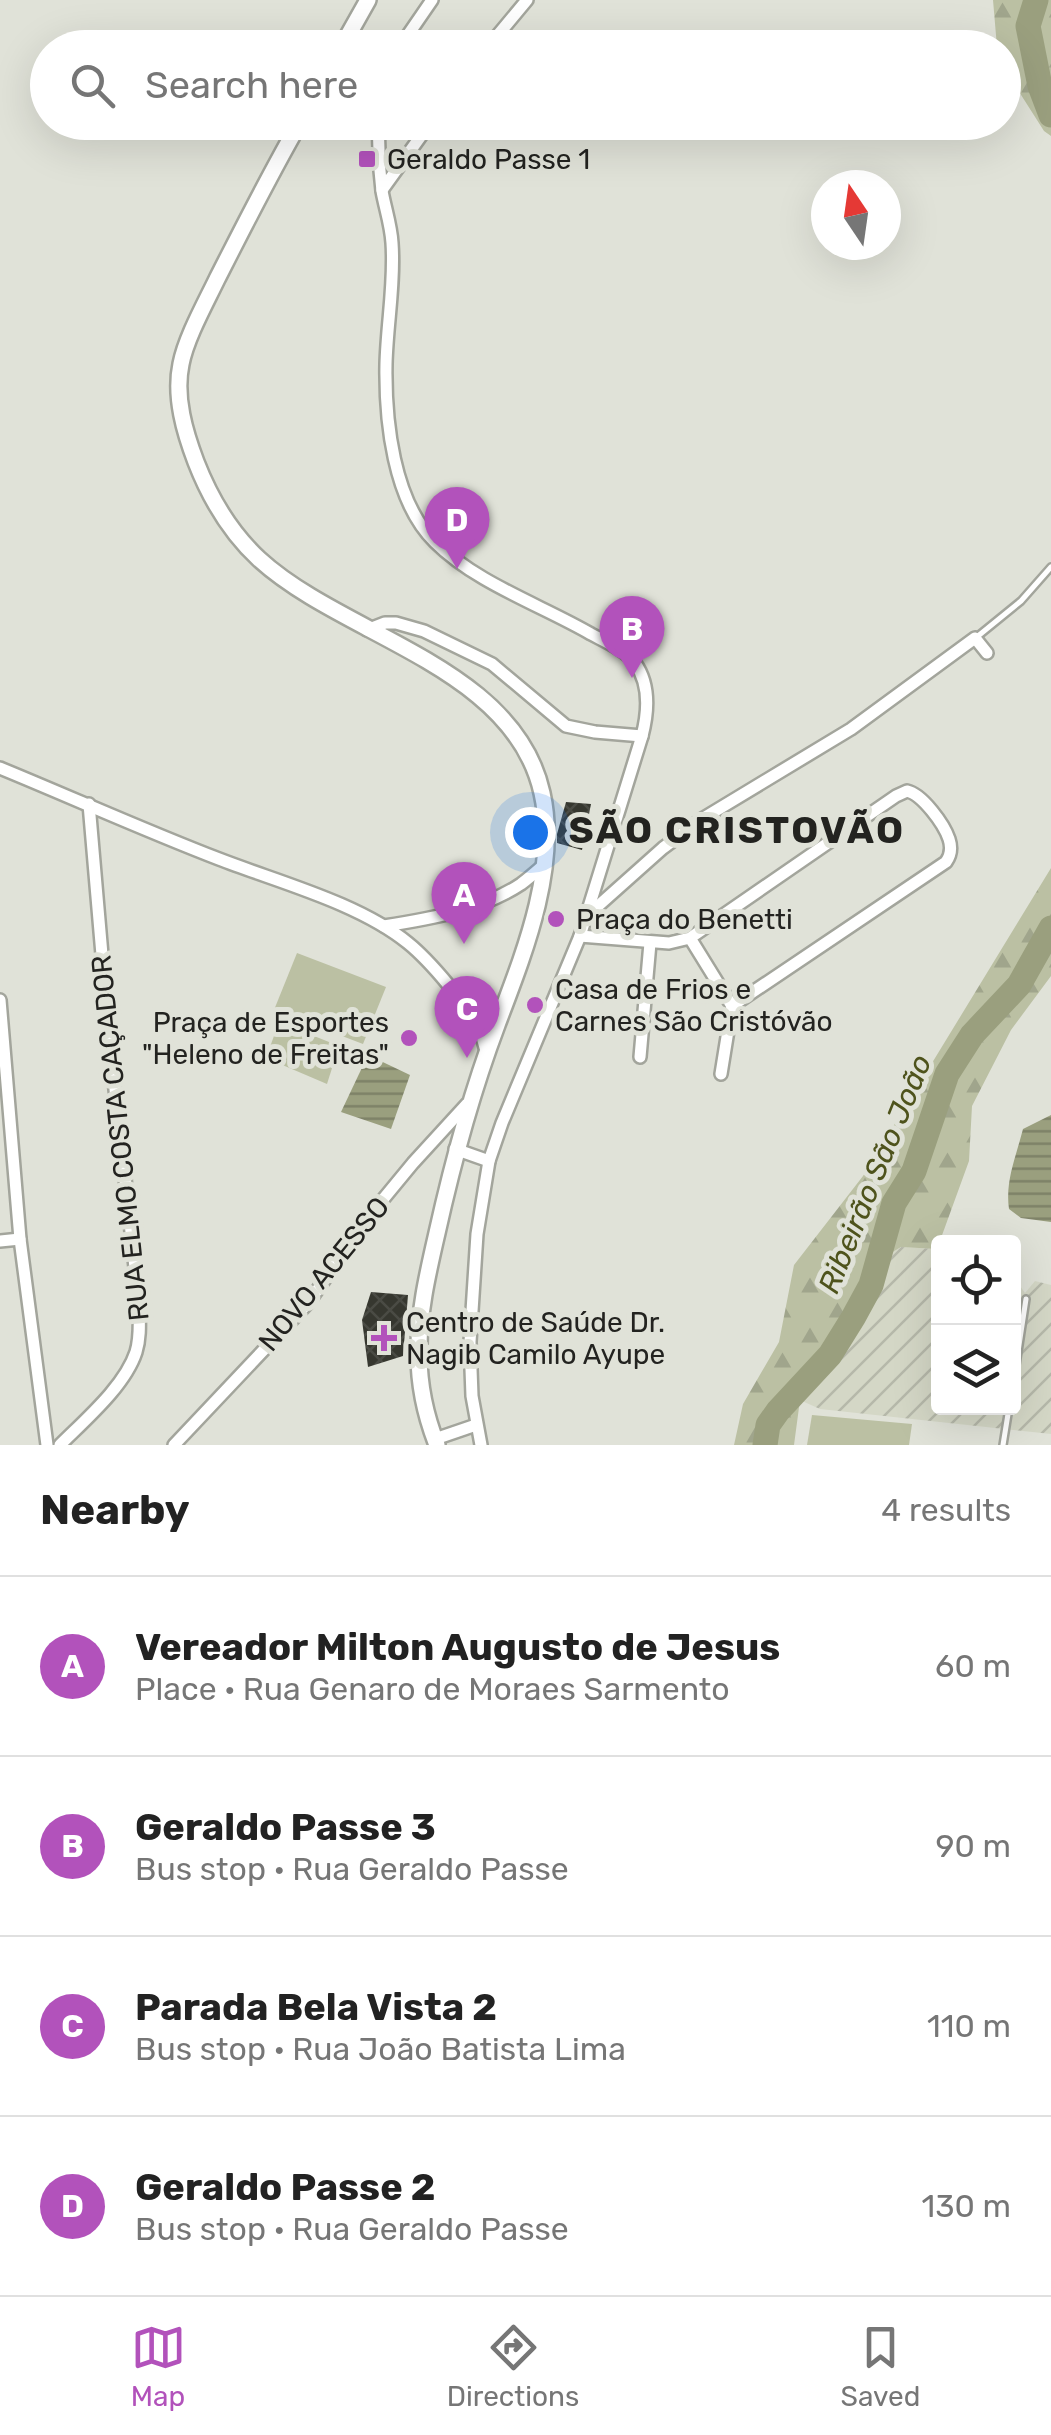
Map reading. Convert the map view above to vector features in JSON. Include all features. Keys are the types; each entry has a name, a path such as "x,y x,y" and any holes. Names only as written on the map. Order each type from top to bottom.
{"street":[{"path":"351,30 368,0"},
{"path":"412,30 432,0"},
{"path":"502,30 527,0"},
{"path":"290,140 244,224 180,364 181,409 190,447 203,480 233,532 259,559 293,586 367,630 398,643 476,694 504,720 532,763 546,814 546,864 538,900 455,1149 423,1300 419,1355 424,1400 436,1442 476,1425"},
{"path":"378,140 382,190 392,240 386,402 393,452 415,519 435,543 473,571 569,621 634,661 645,692 642,736 580,936 489,1161 477,1234 470,1342 472,1396 481,1445"},
{"path":"382,190 417,140"},
{"path":"367,630 385,623 424,630 492,664 566,726 642,736"},
{"path":"586,917 702,818 851,729 975,638 987,653"},
{"path":"0,768 332,901 383,926 408,942 462,1003 480,1030 487,1054"},
{"path":"580,936 669,944 690,938 896,796 908,791 920,795 949,836 950,855 946,862 732,1006"},
{"name":"RUA ELMO COSTA CAÇADOR","path":"60,1445 116,1384 136,1351 139,1336 139,1303 109,1036 89,804"},
{"path":"383,926 413,922 493,899 546,864"},
{"path":"690,938 732,1006 721,1074"},
{"path":"640,1057 650,943"},
{"path":"0,1000 20,1239 46,1445"},
{"name":"NOVO ACESSO","path":"174,1445 309,1302 366,1220 470,1101"},
{"path":"455,1149 489,1161"},
{"path":"0,1240 20,1239"},
{"path":"184,1445 199,1420"}],"lane":[{"path":"975,638 1021,601 1051,567"},
{"path":"1021,1332 1026,1300"},
{"path":"1003,1445 1008,1415"}],"path":[{"path":"419,1355 470,1342"}],"shaded area":[{"path":"368,1055 410,1075 391,1129 341,1112"},
{"path":"1051,1115 1051,1222 1021,1218 1009,1209 1008,1199 1023,1129"},
{"path":"901,1247 931,1249 931,1415 1021,1415 1021,1287 1025,1293 1035,1281 1051,1285 1051,1434 820,1409 793,1397 830,1355 891,1253"}],"green space":[{"path":"993,0 1051,0 1051,136 1021,95 1021,30 996,30"},
{"path":"1051,868 1051,976 1011,1030 972,1106 969,1161 942,1235 931,1235 931,1249 901,1247 891,1253 800,1400 794,1445 734,1445 743,1404 779,1342 794,1265 863,1176"},
{"path":"297,953 386,987 363,1044 274,1010"},
{"path":"279,1022 339,1046 327,1084 266,1058"},
{"path":"812,1415 912,1424 909,1445 807,1445"}],"building":[{"path":"566,802 591,804 582,850 557,843"},
{"name":"Centro de Saúde Dr. Nagib Camilo Ayupe","path":"371,1292 408,1295 403,1356 368,1367 362,1320"}],"waterway":[{"name":"Ribeirão São João","path":"1036,0 1028,26 1040,86 1051,115"},
{"name":"Ribeirão São João","path":"765,1445 768,1425 830,1355 871,1285 894,1203 914,1171 947,1074 972,1035 1019,985 1051,928"}],"place":[{"name":"Geraldo Passe 1","path":"367,159"},
{"name":"Geraldo Passe 2","path":"457,569"},
{"name":"Geraldo Passe 3","path":"632,678"},
{"name":"Praça do Benetti","path":"556,919"},
{"name":"Vereador Milton Augusto de Jesus","path":"464,944"},
{"name":"Casa de Frios e Carnes São Cristóvão","path":"535,1005"},
{"name":"Praça de Esportes \"Heleno de Freitas\"","path":"409,1038"},
{"name":"Parada Bela Vista 2","path":"467,1058"},
{"name":"Centro de Saúde Dr. Nagib Camilo Ayupe","path":"384,1338"}],"district":[{"name":"SÃO CRISTOVÃO","path":"737,830"}]}
